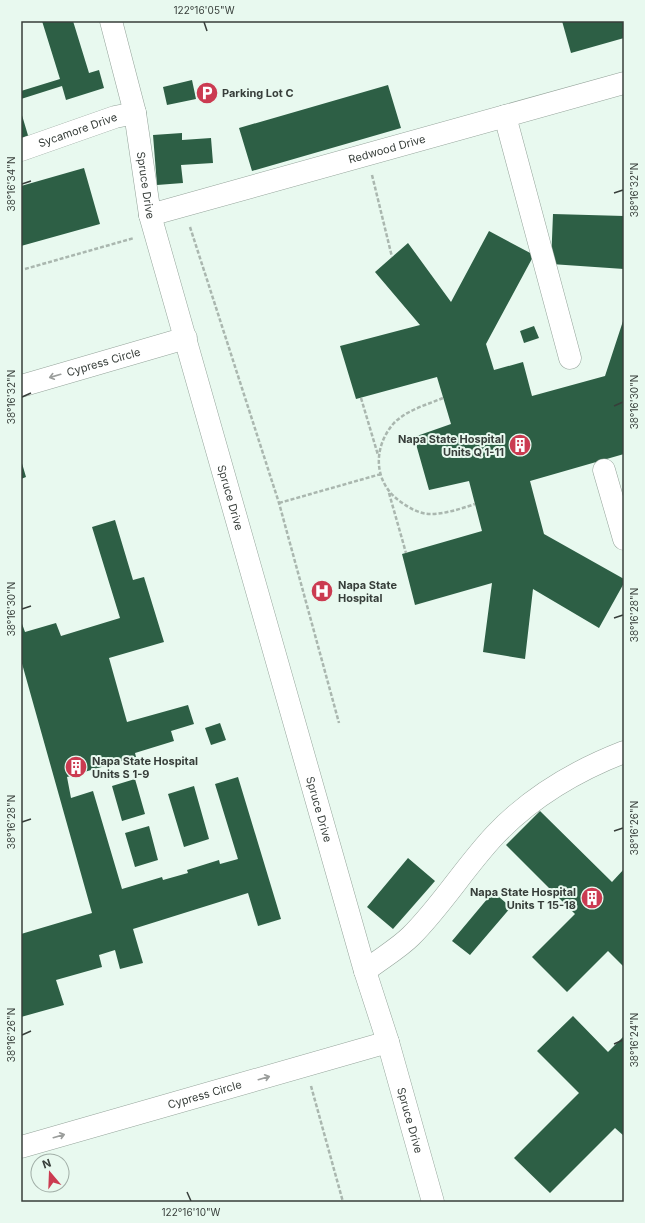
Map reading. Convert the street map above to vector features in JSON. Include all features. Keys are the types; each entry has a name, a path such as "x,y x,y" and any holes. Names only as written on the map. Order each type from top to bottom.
{"street":[{"name":"Spruce Drive","path":"112,21 135,113 153,223 365,970 388,1042 434,1202"},
{"name":"Redwood Drive","path":"153,223 504,116 624,83"},
{"name":"Sycamore Drive","path":"21,150 115,117 135,113"},
{"path":"504,116 570,358"},
{"name":"Cypress Circle","path":"21,386 186,338"},
{"path":"604,470 624,539"},
{"path":"365,970 410,936 495,835 514,817 564,779 592,765 624,752"},
{"name":"Cypress Circle","path":"21,1146 388,1042"}],"path":[{"path":"372,174 392,257"},
{"path":"188,221 279,503 339,722"},
{"path":"25,270 153,223"},
{"path":"361,398 379,458"},
{"path":"443,398 405,414 394,424 378,454 380,474 394,498 411,509 428,514 446,513 475,504"},
{"path":"279,503 380,474"},
{"path":"389,491 406,553"},
{"path":"305,1066 343,1202"}],"building":[{"path":"42,21 73,21 89,73 99,70 104,88 66,100 62,86 21,99 21,91 60,79"},
{"path":"562,21 624,21 624,38 571,53"},
{"path":"192,80 196,99 167,105 163,87"},
{"path":"388,85 401,128 252,171 239,128"},
{"path":"21,112 30,142 21,144"},
{"path":"182,133 182,140 211,138 213,163 181,165 183,183 157,185 153,135"},
{"path":"84,168 100,224 21,246 21,186"},
{"path":"553,214 624,216 624,269 551,264"},
{"name":"Napa State Hospital Units Q 1-11","path":"489,231 534,255 486,344 494,370 523,362 532,396 605,376 624,318 624,454 530,481 544,534 624,579 624,583 599,628 533,589 525,659 483,652 492,583 415,605 402,554 482,531 469,481 429,490 414,437 451,424 437,377 356,399 340,346 420,325 375,272 408,243 451,302"},
{"path":"534,326 539,338 524,343 520,331"},
{"path":"21,460 26,477 21,479"},
{"name":"Napa State Hospital Units S 1-9","path":"115,520 133,580 144,577 164,642 109,658 127,722 188,705 194,724 171,731 174,741 135,753 136,757 67,777 71,798 93,791 122,889 162,877 163,880 188,873 187,870 219,860 220,864 238,859 215,784 238,777 281,919 258,926 248,893 133,929 143,963 120,969 115,950 99,955 102,967 56,980 64,1005 21,1017 21,934 92,913 21,660 21,621 25,632 56,623 61,636 120,618 92,527"},
{"path":"220,723 226,740 211,745 205,728"},
{"path":"135,779 145,814 122,821 112,786"},
{"path":"194,786 209,839 184,847 168,794"},
{"name":"Napa State Hospital Units T 15-18","path":"540,811 612,882 624,869 624,967 608,951 567,992 532,957 575,914 506,845"},
{"path":"149,826 158,860 135,867 125,833"},
{"path":"408,858 435,881 393,929 367,907"},
{"path":"493,892 511,907 470,955 452,941"},
{"path":"573,1016 608,1052 624,1036 624,1136 615,1128 550,1193 514,1158 579,1093 537,1051"}],"place":[{"name":"Parking Lot C","path":"207,93"},
{"name":"Napa State Hospital Units Q 1-11","path":"520,445"},
{"name":"Napa State Hospital","path":"322,591"},
{"name":"Napa State Hospital Units S 1-9","path":"76,767"},
{"name":"Napa State Hospital Units T 15-18","path":"592,898"}]}
